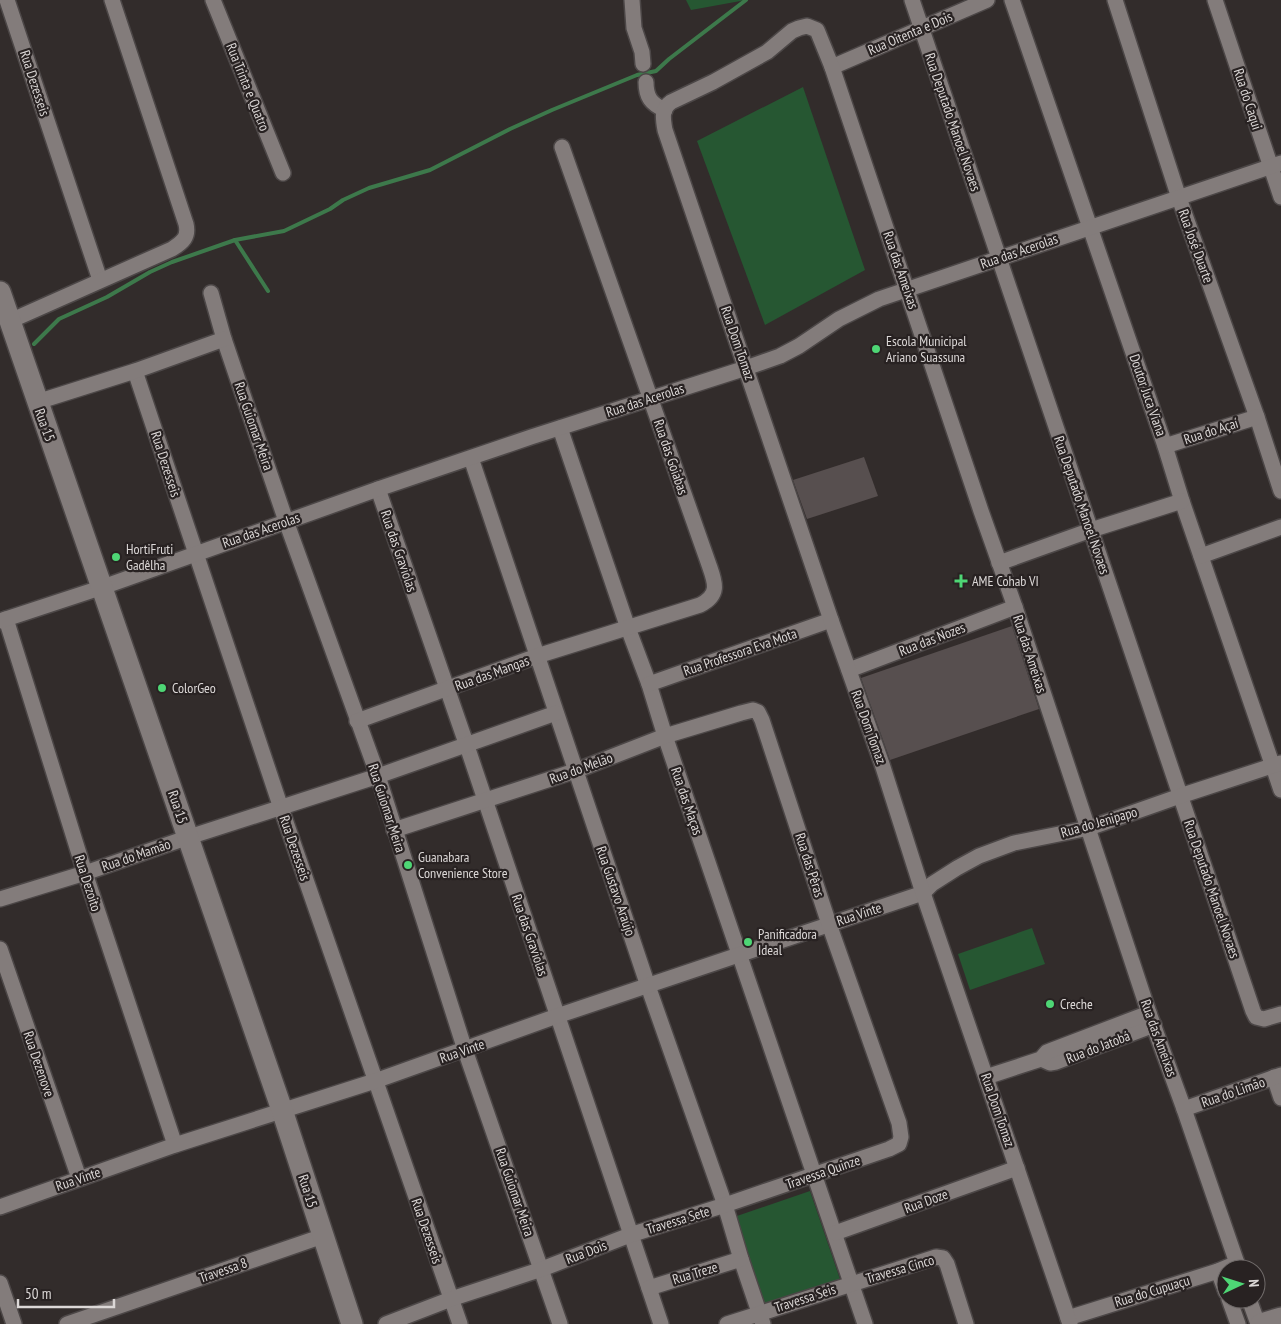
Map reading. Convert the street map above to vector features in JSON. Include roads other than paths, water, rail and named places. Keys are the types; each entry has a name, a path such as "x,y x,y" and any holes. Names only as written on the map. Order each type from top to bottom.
{"main road":[{"name":"Rua 15","path":"0,292 8,331 37,402 103,586 282,1110 352,1324"},
{"path":"1260,1324 1281,1318"}],"street":[{"name":"Rua Dezesseis","path":"7,0 100,280"},
{"path":"8,331 100,280 153,258 181,243 187,234 186,224 112,0"},
{"name":"Rua Trinta e Quatro","path":"213,0 283,173"},
{"path":"632,0 634,28 642,52 643,64"},
{"name":"Rua Deputado Manoel Novaes","path":"912,0 1253,1011 1256,1017 1268,1019 1281,1014"},
{"name":"Rua Oitenta e Dois","path":"832,67 987,0"},
{"name":"Doutor Juca Viana","path":"1012,0 1201,556 1277,764 1281,790"},
{"name":"Rua José Duarte","path":"1115,0 1179,198 1257,417 1278,470 1281,491"},
{"name":"Rua do Caqui","path":"1215,0 1276,164 1281,197"},
{"name":"Rua das Ameixas","path":"665,110 671,102 713,82 767,52 792,31 807,26 814,28 821,38 1015,607 1152,1019 1236,1259"},
{"path":"646,82 650,101 665,110"},
{"name":"Rua Dom Tomaz","path":"665,110 663,114 665,130 831,620 882,764 923,893 1069,1321"},
{"name":"Rua das Goiabas","path":"562,147 708,562 714,588 711,598 700,605 628,628"},
{"name":"Rua das Acerolas","path":"3,620 378,489 780,356 799,346 839,319 879,299 1276,164"},
{"name":"Rua Guiomar Meira","path":"211,293 224,338 286,521 378,776 465,1050 560,1324"},
{"path":"37,402 224,338"},
{"name":"Rua Dezesseis","path":"135,370 281,808 460,1324"},
{"name":"Rua do Açaí","path":"1165,446 1257,417"},
{"name":"Rua das Maças","path":"560,428 835,1233"},
{"name":"Rua Gustavo Araújo","path":"471,458 648,986 726,1205 741,1259 761,1319"},
{"name":"Rua das Graviolas","path":"378,489 466,743 661,1324"},
{"path":"999,563 1091,530 1182,501"},
{"path":"1201,556 1281,527"},
{"name":"Rua das Nozes","path":"849,670 1015,607"},
{"name":"Rua Dezoito","path":"3,620 175,1145"},
{"name":"Rua Professora Eva Mota","path":"649,684 831,620"},
{"name":"Rua das Mangas","path":"357,721 537,656 628,628"},
{"name":"Rua do Melão","path":"394,830 575,771 665,736 746,711 753,710 758,712 762,720"},
{"name":"Rua do Mamão","path":"0,899 85,873 378,776 466,743 556,713"},
{"name":"Rua das Pêras","path":"762,720 898,1123"},
{"name":"Rua do Jenipapo","path":"923,893 948,873 979,856 1014,843 1089,828 1277,764"},
{"name":"Rua Vinte","path":"0,1207 175,1145 375,1081 557,1016 923,893"},
{"name":"Rua Dezenove","path":"0,950 78,1178"},
{"name":"Rua do Jatobá","path":"986,1077 1041,1059 1048,1063 1056,1062 1152,1019"},
{"path":"1277,1076 1281,1098"},
{"name":"Rua do Limão","path":"1184,1108 1277,1076"},
{"name":"Travessa Quinze","path":"726,1205 896,1146 901,1141 898,1123"},
{"name":"Rua Doze","path":"835,1233 1017,1168"},
{"name":"Travessa Sete","path":"630,1235 726,1205"},
{"path":"835,1233 865,1324"},
{"name":"Rua Dois","path":"542,1269 630,1235"},
{"name":"Travessa 8","path":"67,1324 323,1236"},
{"name":"Travessa Cinco","path":"851,1283 936,1257 943,1258 966,1324"},
{"name":"Rua Treze","path":"649,1288 741,1259"},
{"path":"386,1324 451,1299 542,1269"},
{"name":"Rua do Cupuaçu","path":"1069,1321 1089,1318 1216,1272"},
{"path":"0,1283 14,1324"},
{"name":"Travessa Seis","path":"727,1324 761,1319 851,1283"},
{"path":"1233,1309 1238,1324"},
{"path":"1253,1309 1260,1324"}],"waterway":[{"path":"34,344 59,319 107,297 150,272 172,262 235,240 284,231 369,188 430,170 552,110 637,75 656,71 746,0"},
{"path":"235,240 268,291"}],"place":[{"name":"Escola Municipal Ariano Suassuna","path":"876,349"},
{"name":"HortiFruti Gadêlha","path":"116,557"},
{"name":"AME Cohab VI","path":"961,581"},
{"name":"ColorGeo","path":"162,688"},
{"name":"Guanabara Convenience Store","path":"408,865"},
{"name":"Panificadora Ideal","path":"748,942"},
{"name":"Creche","path":"1050,1004"}]}
